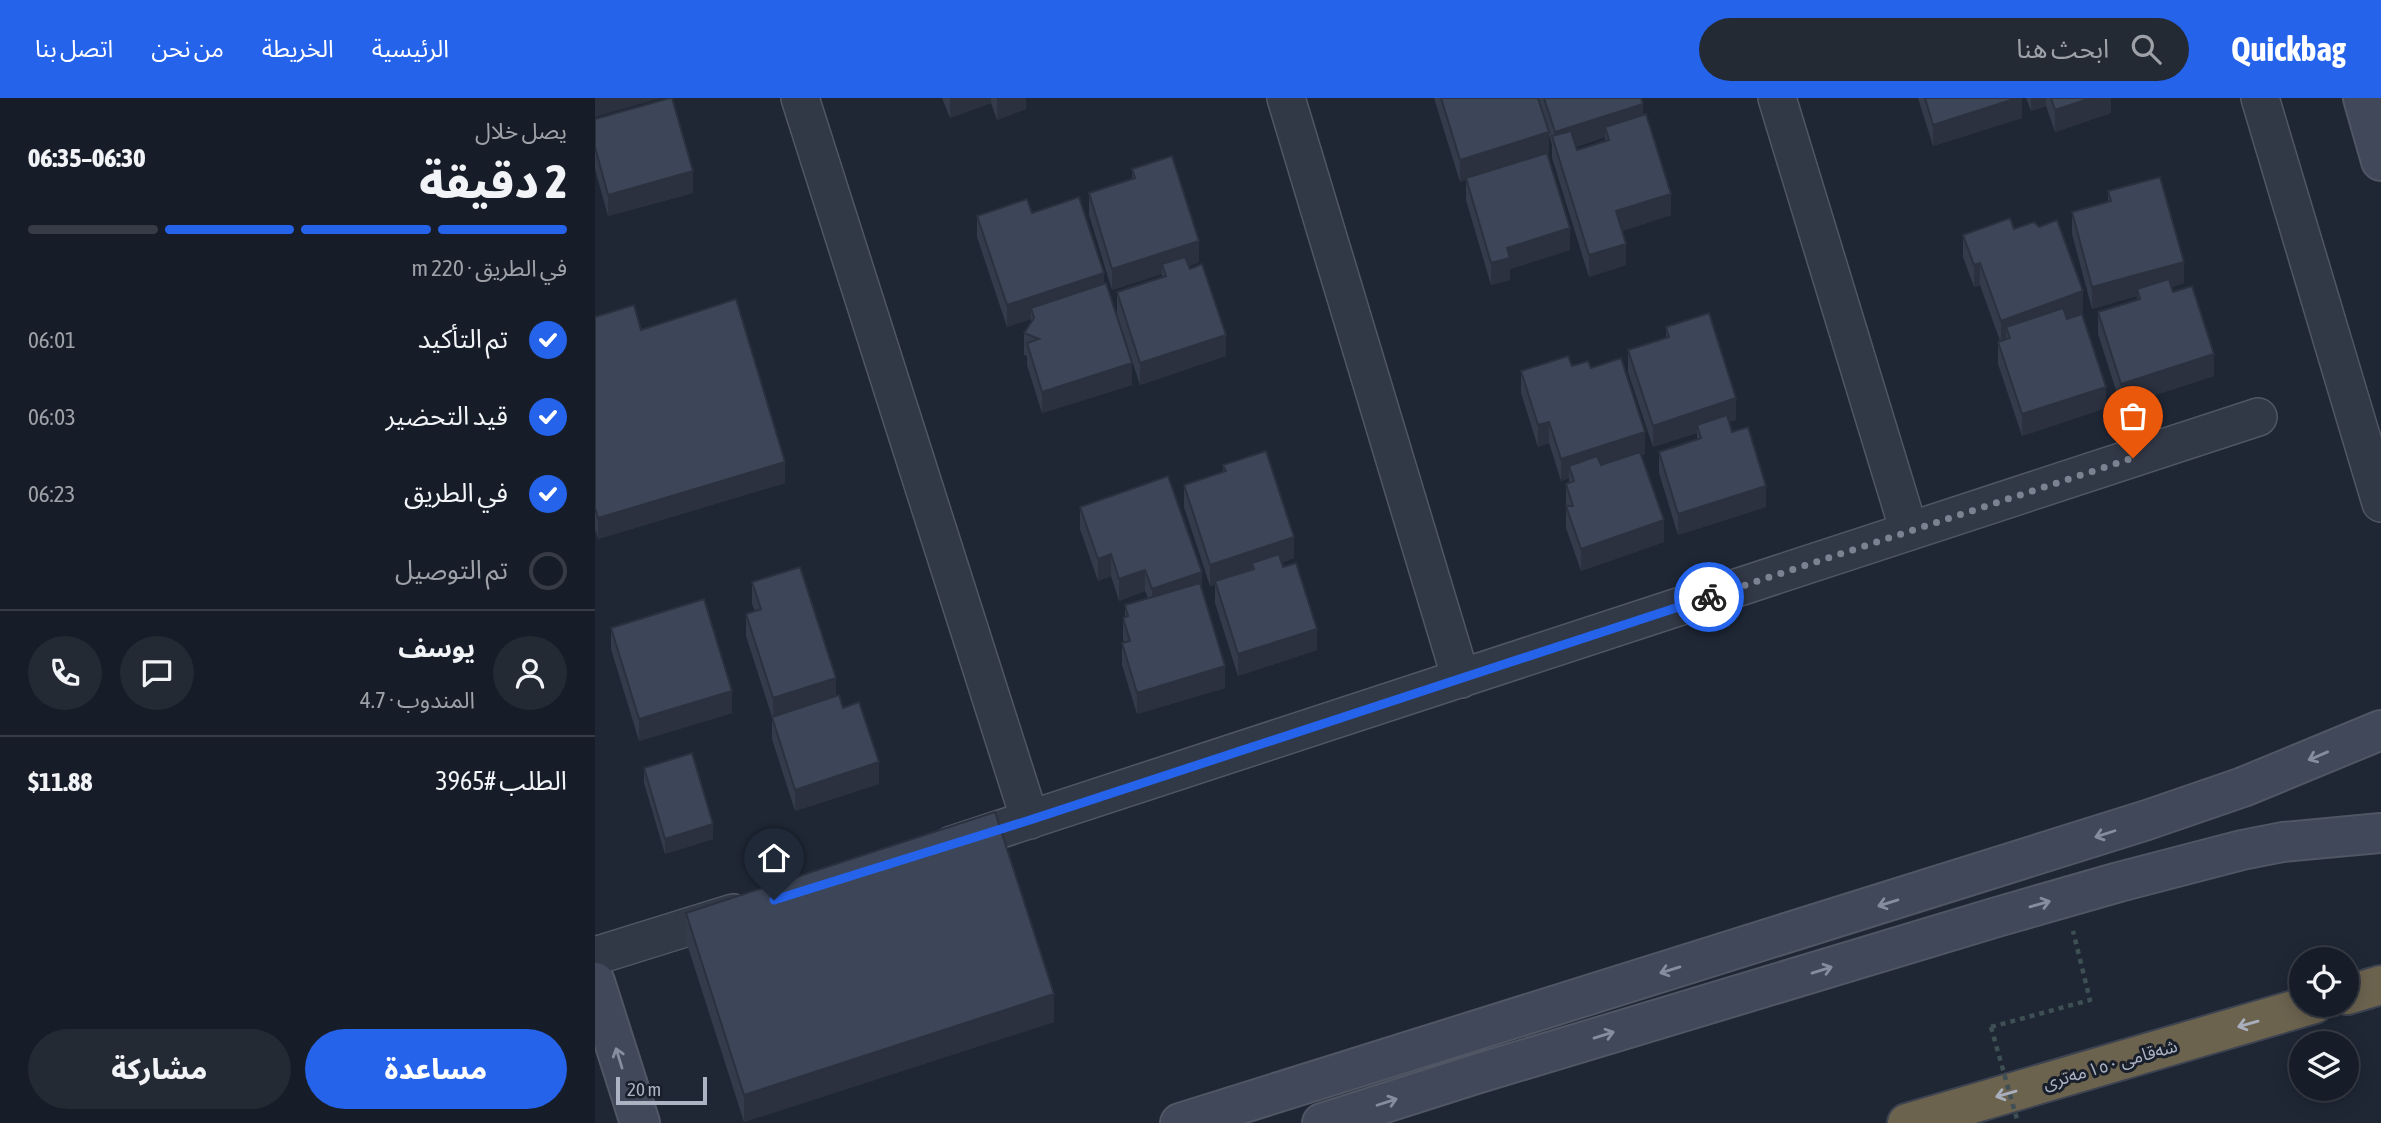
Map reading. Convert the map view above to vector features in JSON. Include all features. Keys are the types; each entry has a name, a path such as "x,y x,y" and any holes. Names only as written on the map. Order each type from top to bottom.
{"highway":[{"path":"2359,991 2381,985"},
{"name":"شەقامی ١٥٠ مەتری","path":"1907,1123 2289,1011"}],"street":[{"path":"800,98 1030,820"},
{"path":"1286,98 1461,679"},
{"path":"1777,98 1909,531"},
{"path":"2260,98 2381,503"},
{"path":"2363,98 2381,161"},
{"path":"924,853 2258,417"},
{"path":"1180,1123 2160,816 2262,780 2381,730"},
{"path":"1322,1123 1503,1066 2119,882 2283,842 2381,833"},
{"path":"595,956 766,902"},
{"path":"595,982 640,1123"}],"path":[{"path":"2018,1123 1991,1027 2069,1005"}],"building":[{"path":"670,98 693,171 608,195 595,147 595,119"},
{"path":"1441,98 1538,98 1549,132 1460,160"},
{"path":"1544,98 1641,98 1643,104 1555,132"},
{"path":"1925,98 2017,98 1933,125"},
{"path":"2051,98 2091,98 2055,110"},
{"path":"1646,114 1671,194 1616,211 1626,244 1589,255 1552,136 1571,131 1577,150 1609,140 1605,127"},
{"path":"1547,153 1570,228 1507,248 1510,258 1491,263 1466,178"},
{"path":"1172,156 1199,241 1112,269 1089,193 1135,178 1132,169"},
{"path":"2160,177 2184,262 2092,287 2072,212 2111,201 2108,191"},
{"path":"1079,197 1104,273 1007,305 977,216 1027,199 1032,213"},
{"path":"2010,218 2014,229 2034,222 2039,227 2057,220 2083,291 2001,321 1980,263 1974,265 1963,235"},
{"path":"1185,257 1190,269 1202,264 1226,335 1140,363 1117,292 1166,276 1162,264"},
{"path":"2169,279 2173,292 2192,286 2214,354 2121,384 2098,312 2140,299 2137,289"},
{"path":"1106,283 1132,363 1042,392 1027,343 1039,339 1024,333 1034,318 1031,308"},
{"path":"736,299 785,462 598,518 595,508 595,317 634,305 641,330"},
{"path":"2063,308 2067,319 2082,314 2106,387 2022,414 1998,342 2010,338 2006,327"},
{"path":"1709,313 1736,398 1653,426 1628,350 1669,337 1666,327"},
{"path":"1568,356 1572,366 1588,361 1591,368 1621,358 1645,432 1561,459 1549,422 1538,425 1521,371"},
{"path":"1727,415 1732,432 1748,427 1766,486 1678,514 1659,452 1701,438 1697,425"},
{"path":"1266,451 1294,537 1210,565 1184,485 1226,471 1223,465"},
{"path":"1640,452 1664,520 1581,549 1566,506 1573,506 1566,484 1574,481 1569,466 1597,456 1601,465"},
{"path":"1168,476 1202,572 1152,589 1145,570 1119,579 1111,554 1098,559 1080,507"},
{"path":"1279,554 1283,567 1296,563 1317,629 1238,654 1215,581 1254,569 1252,563"},
{"path":"800,567 836,678 773,698 746,614 761,609 752,582"},
{"path":"1200,583 1225,666 1137,693 1122,643 1130,641 1123,618 1128,616 1125,605"},
{"path":"704,599 732,691 639,719 611,628"},
{"path":"839,695 843,708 859,702 879,762 795,790 772,717"},
{"path":"692,753 713,824 665,839 644,768"},
{"path":"995,812 1054,994 744,1095 686,913"}],"way so far":[{"path":"1709,597 2133,458"}],"route":[{"path":"774,900 1030,820 1709,597"}]}
